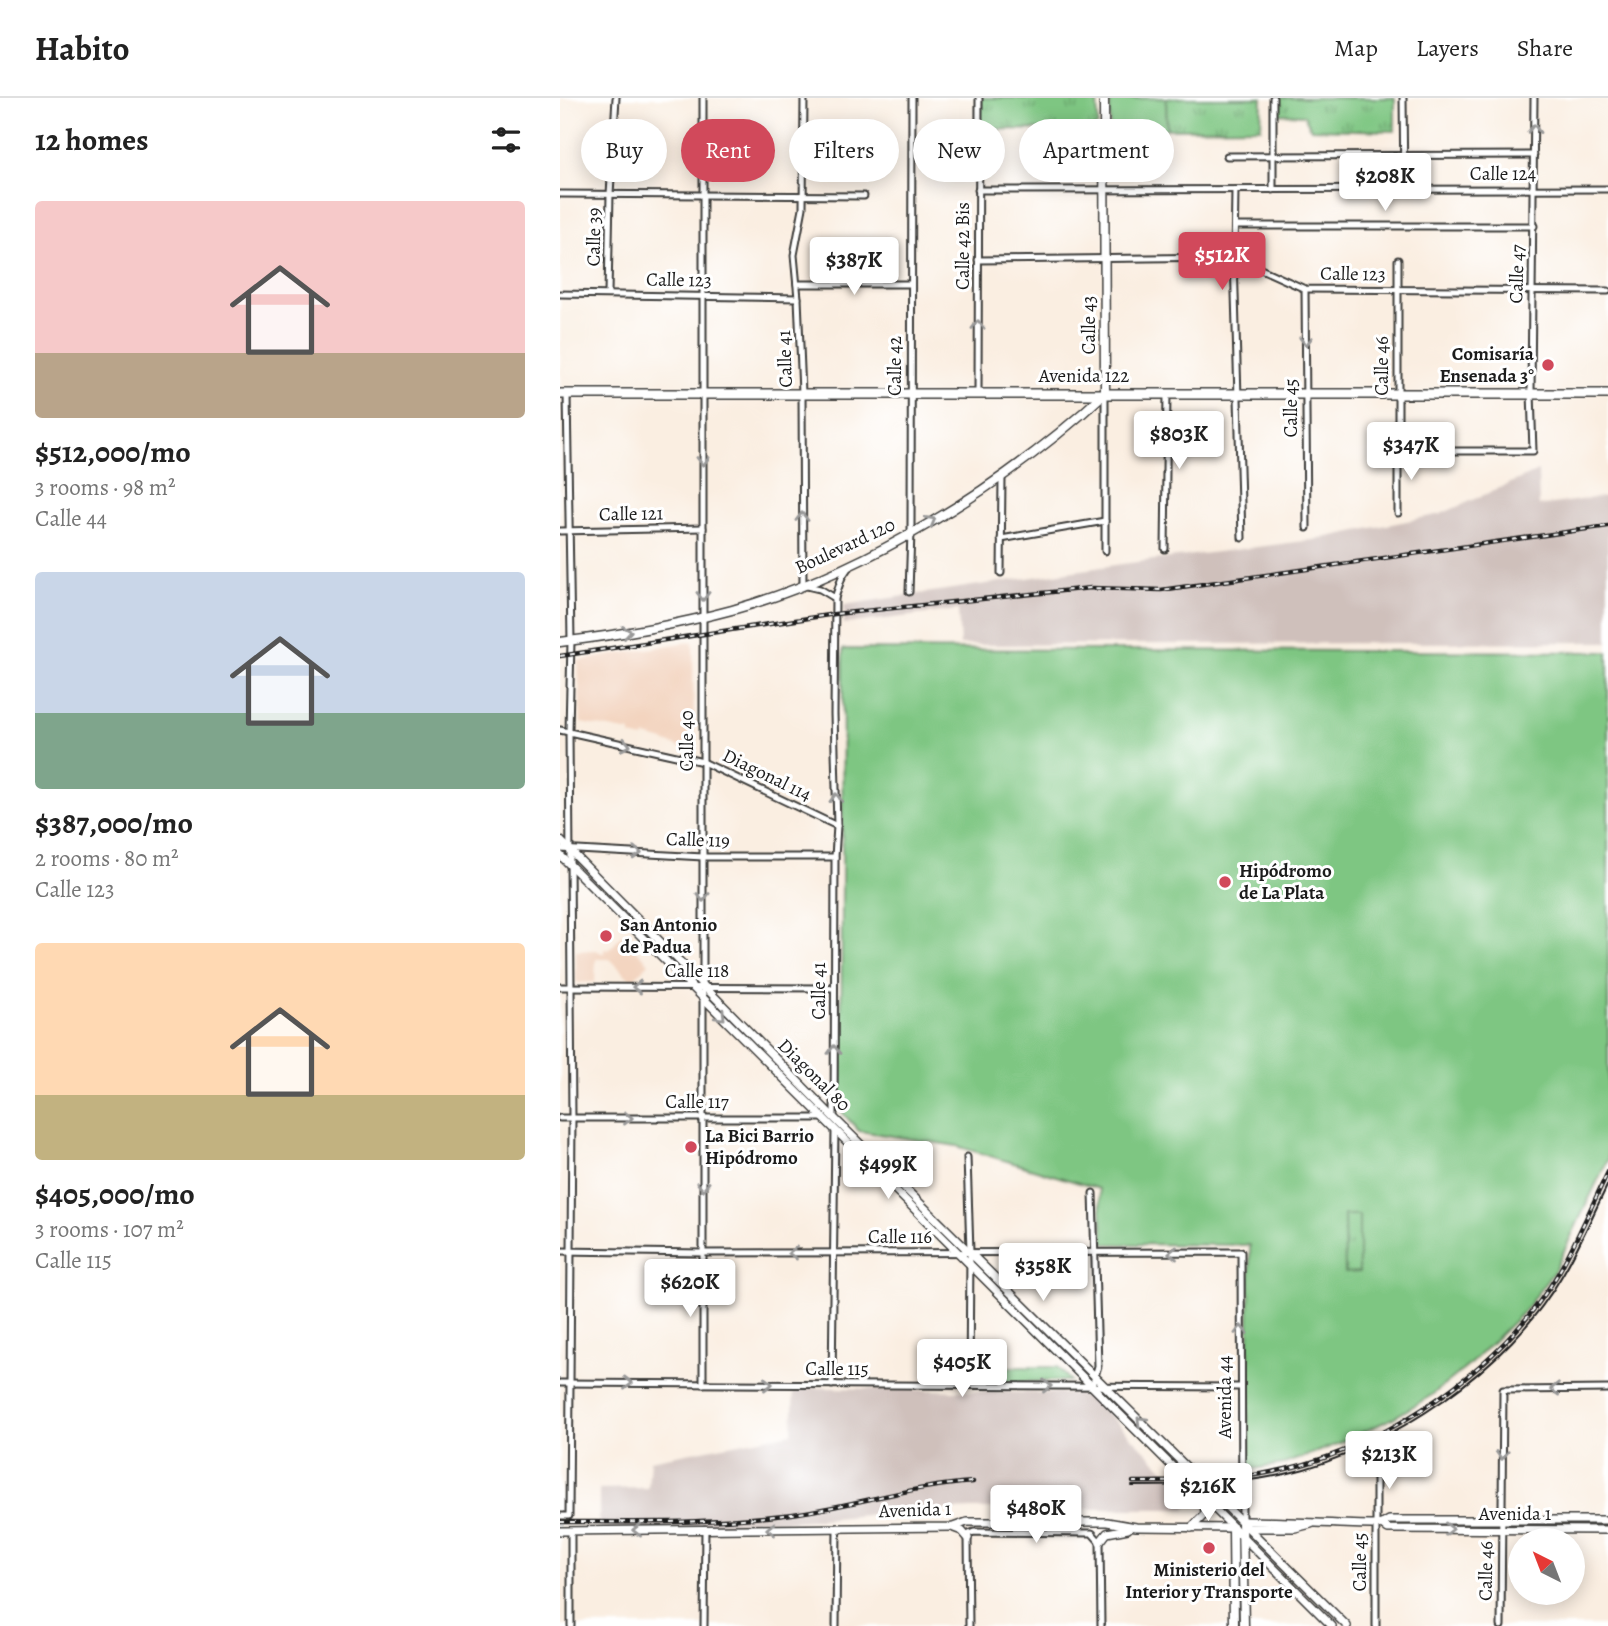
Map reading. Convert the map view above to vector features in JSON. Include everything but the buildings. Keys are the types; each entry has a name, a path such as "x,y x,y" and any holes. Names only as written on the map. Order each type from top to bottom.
{"highway":[{"name":"Avenida 122","path":"563,394 1608,394"}],"main road":[{"name":"Calle 43","path":"1104,98 1105,393"},
{"name":"Boulevard 120","path":"560,642 653,628 703,617 803,585 911,532 1002,478 1105,393"},
{"name":"Diagonal 80","path":"560,840 834,1118 1107,1386 1332,1626"},
{"name":"Diagonal 80","path":"560,855 835,1131 960,1252 1203,1498 1242,1528 1347,1626"},
{"path":"1191,1528 1205,1514 1203,1498"},
{"name":"Avenida 1","path":"560,1531 953,1527 967,1522 1107,1522 1136,1527 1242,1528 1294,1520 1311,1524 1379,1525 1388,1529 1608,1530"},
{"name":"Avenida 1","path":"1379,1525 1390,1520 1608,1520"},
{"path":"953,1527 961,1530 968,1538"},
{"path":"1100,1542 1108,1532 1136,1527"},
{"name":"Avenida 44","path":"1234,1626 1242,1528"},
{"name":"Avenida 44","path":"1242,1528 1244,1626"}],"street":[{"name":"Calle 39","path":"608,294 616,98"},
{"name":"Calle 40","path":"703,98 703,1384"},
{"name":"Calle 41","path":"803,585 802,393 794,247 803,196 804,98"},
{"name":"Calle 42","path":"909,592 912,98"},
{"name":"Calle 42 Bis","path":"978,393 979,98"},
{"path":"1273,98 1273,190"},
{"path":"1403,98 1404,190"},
{"name":"Calle 47","path":"1398,451 1533,451 1531,393 1534,98"},
{"path":"1227,156 1534,155"},
{"name":"Calle 124","path":"978,191 1608,189"},
{"path":"1235,190 1234,258 1242,538"},
{"path":"560,194 864,195"},
{"path":"1235,226 1534,226"},
{"name":"Calle 123","path":"978,260 1234,258 1305,289 1608,291"},
{"name":"Calle 46","path":"1398,260 1398,513"},
{"path":"797,284 911,284"},
{"name":"Calle 45","path":"1305,289 1307,528"},
{"name":"Calle 123","path":"560,294 798,298"},
{"name":"Calle 43","path":"1105,393 1105,551"},
{"path":"560,1516 569,1516 572,1118 569,531 563,394"},
{"path":"1165,549 1167,394"},
{"path":"1001,573 1002,478"},
{"path":"1002,539 1105,520"},
{"name":"Calle 121","path":"560,531 703,528"},
{"name":"Calle 41","path":"832,1385 837,826 835,598 842,577 851,563"},
{"path":"803,585 820,589 835,598"},
{"name":"Diagonal 114","path":"560,730 703,762 837,826"},
{"name":"Calle 119","path":"560,849 703,857 835,857"},
{"name":"Calle 118","path":"560,987 834,988"},
{"name":"Calle 117","path":"560,1118 834,1118"},
{"path":"967,1157 970,1252 969,1385"},
{"path":"1092,1386 1098,1366 1093,1193"},
{"name":"Calle 116","path":"560,1251 1241,1252"},
{"name":"Avenida 44","path":"1241,1252 1242,1528"},
{"name":"Calle 115","path":"560,1383 1240,1387"},
{"name":"Calle 46","path":"1501,1626 1503,1390 1608,1389"},
{"name":"Calle 45","path":"1376,1457 1379,1525 1376,1626"},
{"path":"836,1626 837,1528"},
{"path":"704,1626 705,1529"},
{"path":"571,1531 571,1626"},
{"name":"Avenida 1","path":"968,1538 974,1531 1090,1532 1100,1542"},
{"path":"968,1538 969,1626"},
{"path":"1100,1542 1101,1626"}],"shaded area":[{"path":"1538,471 1539,506 1608,496 1608,642 960,645 958,610 844,624 844,605 1122,564 1313,540 1441,514"},
{"path":"693,641 694,747 689,751 661,740 631,736 631,732 581,723 578,661"},
{"path":"622,935 649,963 632,981 610,959 596,959 595,982 578,983 576,951 596,950 604,954 605,949 609,950"},
{"path":"794,1387 1088,1394 1190,1495 1186,1509 972,1509 716,1528 599,1529 599,1489 648,1488 650,1460 792,1433"}],"green space":[{"path":"981,98 1097,98 1098,119 1019,119 1019,129 1005,129 1005,119 980,119"},
{"path":"1166,98 1167,119 1110,119 1110,99"},
{"path":"1166,98 1262,98 1261,128 1174,129 1174,119 1167,119"},
{"path":"1279,98 1395,98 1395,131 1311,129 1304,115 1279,114"},
{"name":"Hipódromo de La Plata","path":"843,649 1608,652 1608,1159 1555,1270 1524,1311 1468,1366 1432,1395 1393,1418 1338,1444 1284,1464 1247,1470 1250,1245 1104,1244 1099,1189 957,1146 859,1131 841,1111"},
{"path":"1344,1215 1359,1215 1359,1272 1345,1273"},
{"path":"1005,1367 1057,1367 1071,1381 1005,1382"}],"tram line":[{"path":"1132,1486 1228,1483 1285,1474 1365,1446 1405,1425 1444,1400 1479,1372 1512,1342 1540,1309 1569,1263 1608,1184"}],"railway":[{"path":"560,656 835,614 1091,588 1161,590 1608,526"},
{"path":"1133,1482 1229,1478 1286,1469 1365,1441 1404,1421 1476,1369 1508,1339 1536,1306 1566,1260 1608,1172"},
{"path":"560,1522 672,1522 756,1518 808,1512 925,1488 973,1482"}],"place":[{"name":"Comisaría Ensenada 3°","path":"1548,365"},
{"name":"Hipódromo de La Plata","path":"1225,882"},
{"name":"San Antonio de Padua","path":"606,936"},
{"name":"La Bici Barrio Hipódromo","path":"691,1147"},
{"name":"Ministerio del Interior y Transporte","path":"1209,1548"}]}
